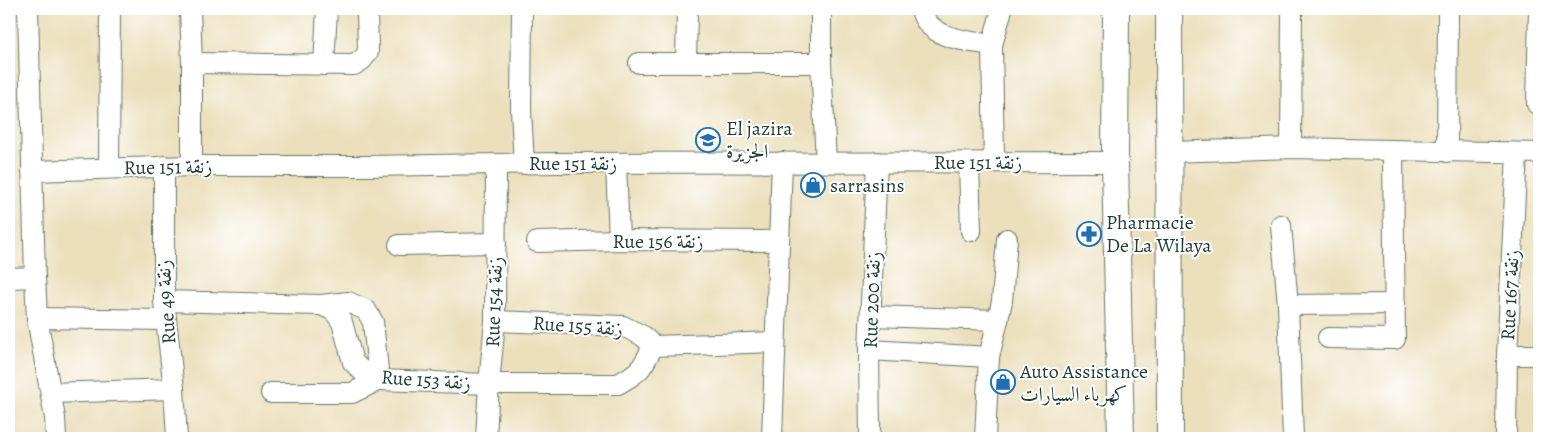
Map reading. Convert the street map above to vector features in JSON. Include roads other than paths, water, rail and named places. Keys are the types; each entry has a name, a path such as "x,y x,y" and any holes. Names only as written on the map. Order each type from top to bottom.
{"street":[{"path":"28,9 37,318 55,418 56,438"},
{"path":"109,168 110,9"},
{"path":"190,9 192,166"},
{"path":"324,65 327,9"},
{"path":"192,64 354,65 362,60 368,52 367,9"},
{"path":"522,9 521,110 524,164"},
{"path":"686,63 687,9"},
{"path":"821,9 821,63 826,162"},
{"path":"921,9 924,20 949,38 992,45"},
{"path":"994,161 992,45 1002,9"},
{"path":"1116,9 1115,162 1121,438"},
{"path":"1169,9 1170,438"},
{"path":"1291,148 1292,9"},
{"path":"1447,152 1448,9"},
{"path":"1537,104 1539,9"},
{"path":"639,63 821,63"},
{"path":"1169,152 1291,148 1539,153"},
{"path":"1328,338 1394,339 1393,151"},
{"name":"Rue 167 زنقة","path":"1506,438 1507,355 1517,153"},
{"name":"Rue 151 زنقة","path":"32,171 164,166 252,167 782,162 969,163 994,161 1115,162"},
{"path":"772,438 782,162"},
{"name":"Rue 200 زنقة","path":"870,438 870,350 877,162"},
{"path":"616,163 619,240"},
{"path":"969,163 972,231"},
{"name":"Rue 154 زنقة","path":"486,438 495,321 496,165"},
{"name":"Rue 49 زنقة","path":"164,166 164,300 174,389 177,438"},
{"path":"1281,225 1288,305 1293,438"},
{"path":"985,438 989,357 1002,301 1007,239"},
{"name":"Rue 156 زنقة","path":"537,242 619,240 778,241"},
{"path":"399,246 496,243"},
{"path":"9,278 35,277"},
{"path":"164,300 321,305 348,302 366,310 373,322 379,380 352,393 271,393"},
{"path":"1288,305 1395,304"},
{"name":"Rue 153 زنقة","path":"321,305 334,311 342,322 353,362 362,372 379,380 489,384 618,384 636,374 653,346"},
{"path":"871,316 998,320"},
{"path":"37,318 165,320"},
{"name":"Rue 155 زنقة","path":"495,321 623,326 643,336 653,346"},
{"path":"653,346 775,342"},
{"path":"870,350 989,357"},
{"path":"1507,355 1539,355"},
{"path":"51,393 174,389"}],"place":[{"name":"El jazira الجزيرة","path":"708,140"},
{"name":"sarrasins","path":"813,185"},
{"name":"Pharmacie De La Wilaya","path":"1089,234"},
{"name":"Auto Assistance كهرباء السيارات","path":"1003,382"}]}
